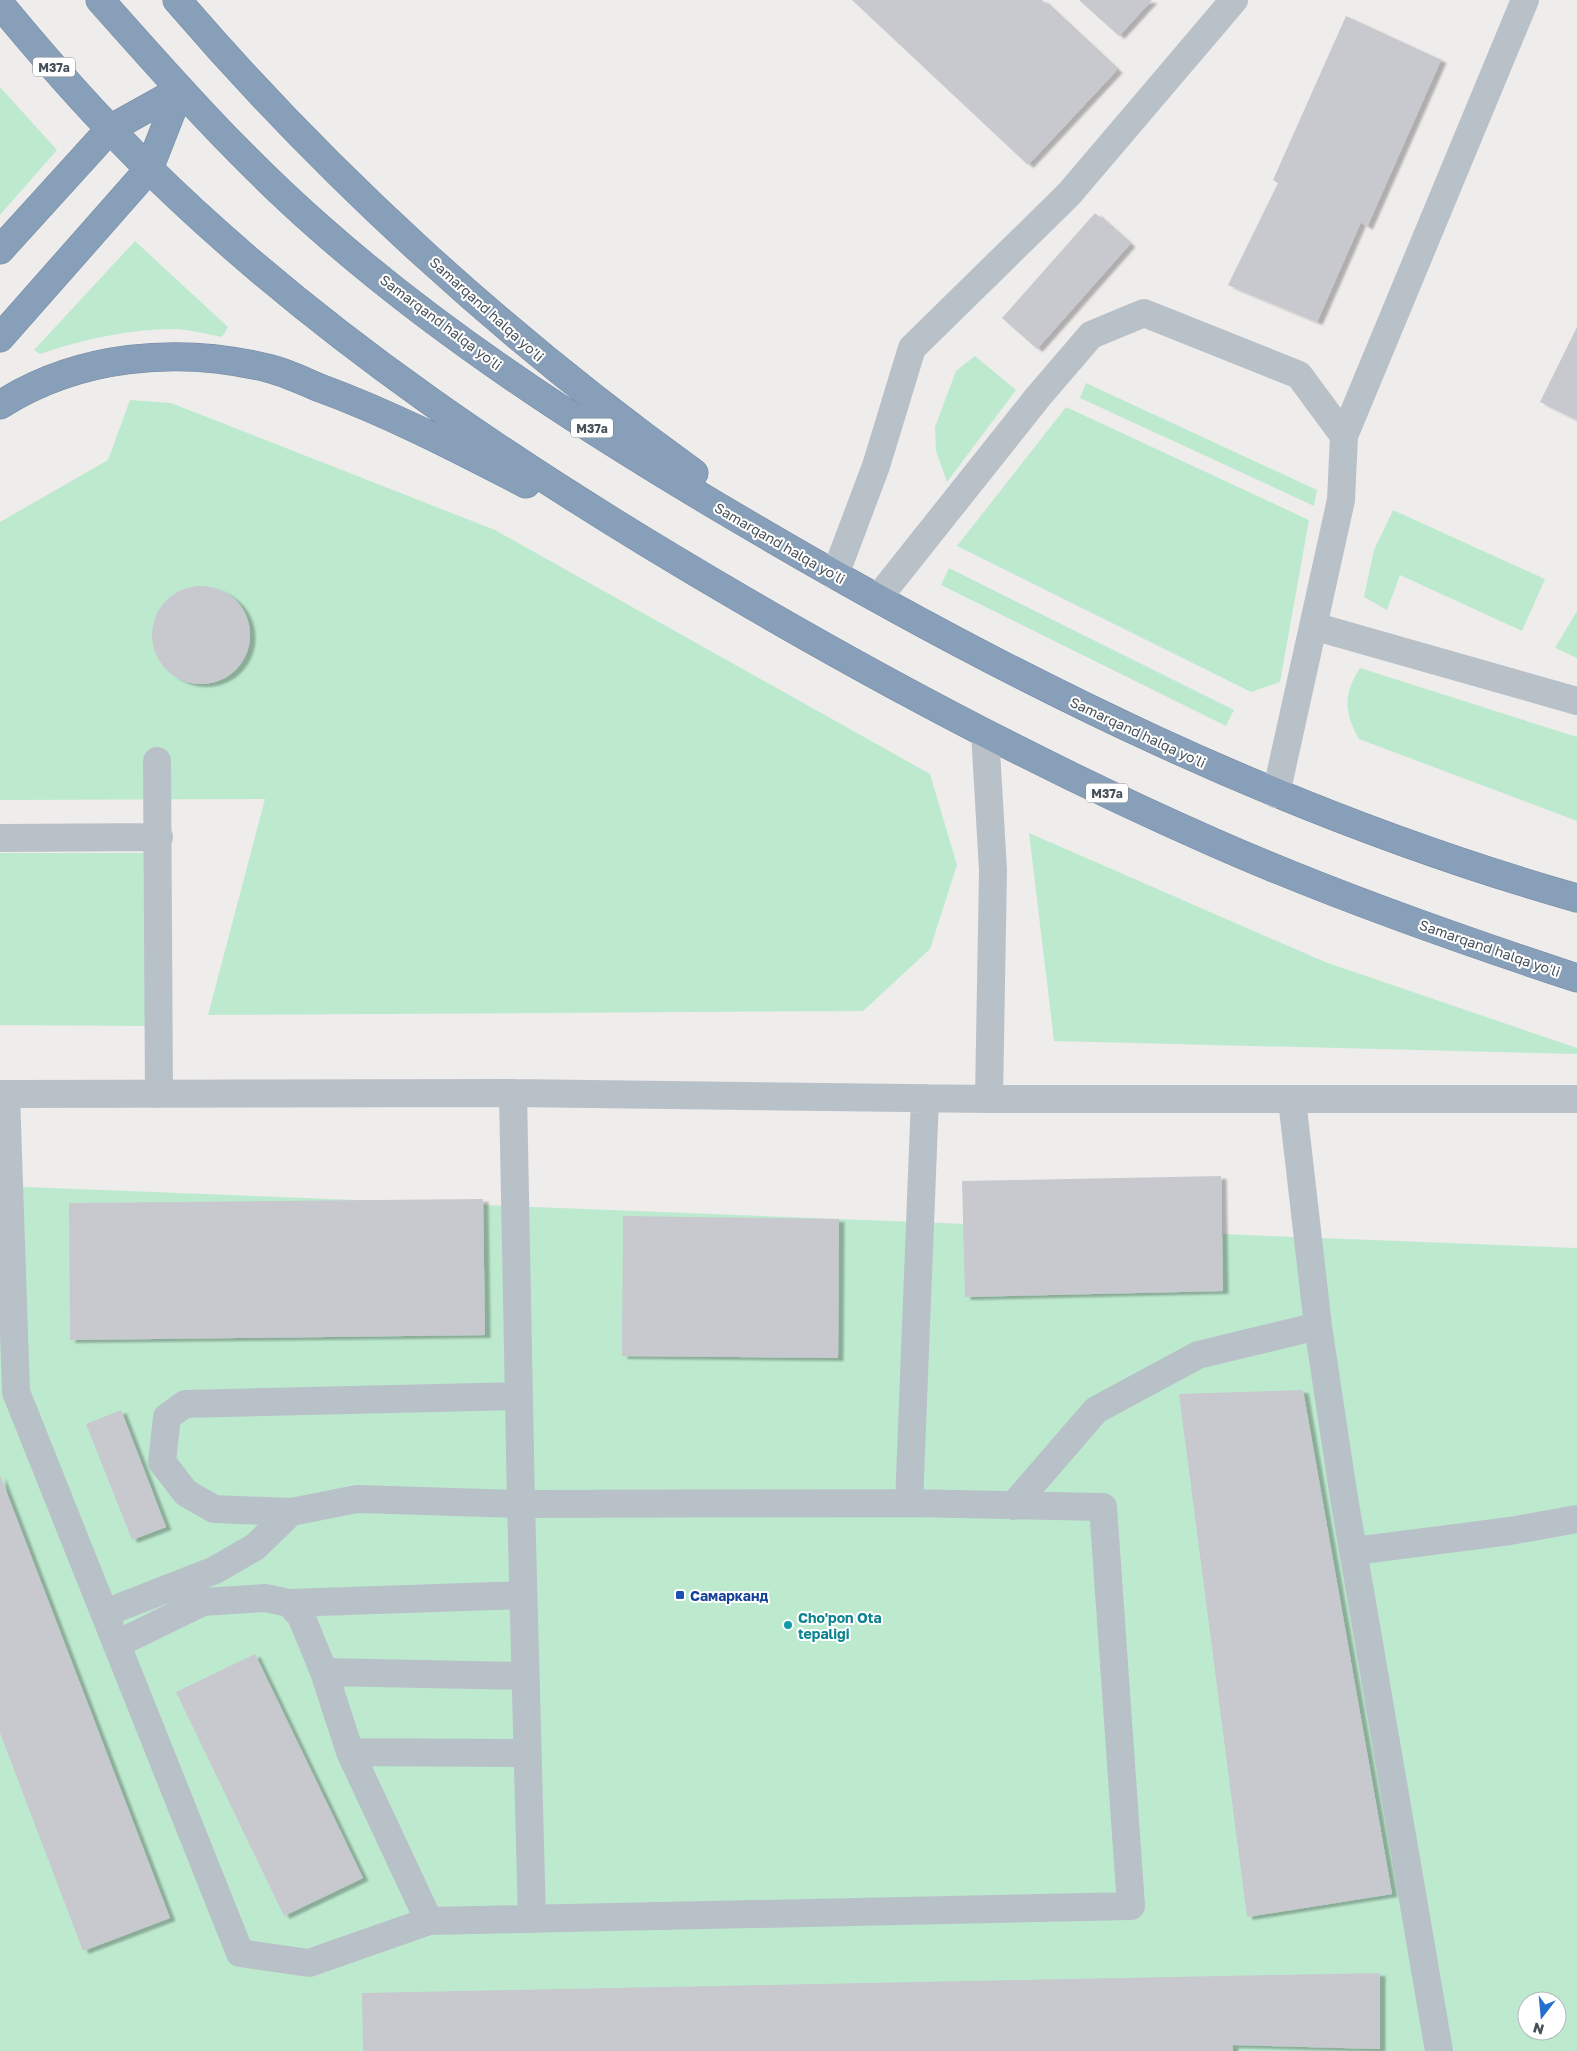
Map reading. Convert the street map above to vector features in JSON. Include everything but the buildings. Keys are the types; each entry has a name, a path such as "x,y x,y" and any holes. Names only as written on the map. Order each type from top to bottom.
{"highway":[{"name":"Samarqand halqa yoʻli","path":"100,0 234,148 322,229 412,302 487,357 622,448 835,575 1064,697 1165,746 1276,794 1412,846 1577,898"},
{"name":"Samarqand halqa yo'li","path":"177,0 274,106 361,193 496,318 597,402 835,575"},
{"name":"M37a","path":"0,4 110,129"},
{"path":"0,250 110,129 180,90"},
{"path":"0,338 149,169 180,90"},
{"name":"Samarqand halqa yoʻli","path":"110,129 149,169 240,252 339,333 410,386 508,453 663,553 836,653 985,733 1138,808 1292,876 1486,948 1577,978"},
{"path":"0,405 67,373 129,360 165,356 235,361 269,368 408,424 663,553"}],"lane":[{"path":"835,575 876,466 912,348 1069,194 1234,0"},
{"path":"1276,794 1341,500 1344,436 1525,0"},
{"path":"878,598 1037,398 1091,334 1144,313 1299,375 1344,436"},
{"path":"1313,626 1577,701"},
{"path":"985,733 993,870 989,1099"},
{"path":"157,761 160,1094"},
{"path":"0,838 159,837"},
{"path":"513,1093 523,1596 532,1919"},
{"path":"519,1396 185,1404 167,1417 162,1462 186,1492 214,1509 291,1512 357,1499 521,1504 909,1503 1103,1507 1131,1906 429,1921 308,1963 240,1954 16,1392 3,1094 513,1093 989,1099 1577,1099"},
{"path":"909,1503 925,1098"},
{"path":"1292,1100 1318,1326 1354,1551 1439,2051"},
{"path":"1013,1506 1096,1410 1198,1356 1318,1326"},
{"path":"105,1613 215,1570 255,1547 291,1512"},
{"path":"1354,1551 1510,1531 1577,1519"},
{"path":"117,1644 203,1602 265,1598 289,1603 523,1596"},
{"path":"289,1603 301,1616 324,1672 350,1752 429,1921"},
{"path":"324,1672 525,1676"},
{"path":"350,1752 528,1753"}],"green space":[{"path":"0,87 57,150 0,215"},
{"path":"135,241 228,327 222,337 176,329 158,329 107,336 40,354 34,350"},
{"path":"975,356 1016,390 947,482 936,451 935,427 956,371"},
{"path":"1086,383 1317,490 1314,506 1080,398"},
{"path":"130,400 171,403 495,530 930,774 957,865 930,949 863,1011 208,1015 265,799 0,800 0,522 108,460"},
{"path":"1066,407 1309,520 1280,682 1251,692 957,546"},
{"path":"1393,510 1545,579 1522,631 1400,575 1387,610 1364,597 1374,550"},
{"path":"949,568 1234,710 1226,726 941,585"},
{"path":"1577,611 1577,658 1555,648"},
{"path":"1360,668 1577,737 1577,821 1359,739 1350,721 1348,695 1354,677"},
{"path":"1029,833 1325,962 1577,1048 1577,1054 1054,1041"},
{"path":"0,853 145,853 146,1026 0,1025"},
{"name":"Cho'pon Ota tepaligi","path":"0,1186 1577,1248 1577,2051 0,2051"}],"place":[{"name":"Самарканд","path":"680,1595"},
{"name":"Cho'pon Ota tepaligi","path":"788,1625"}]}
